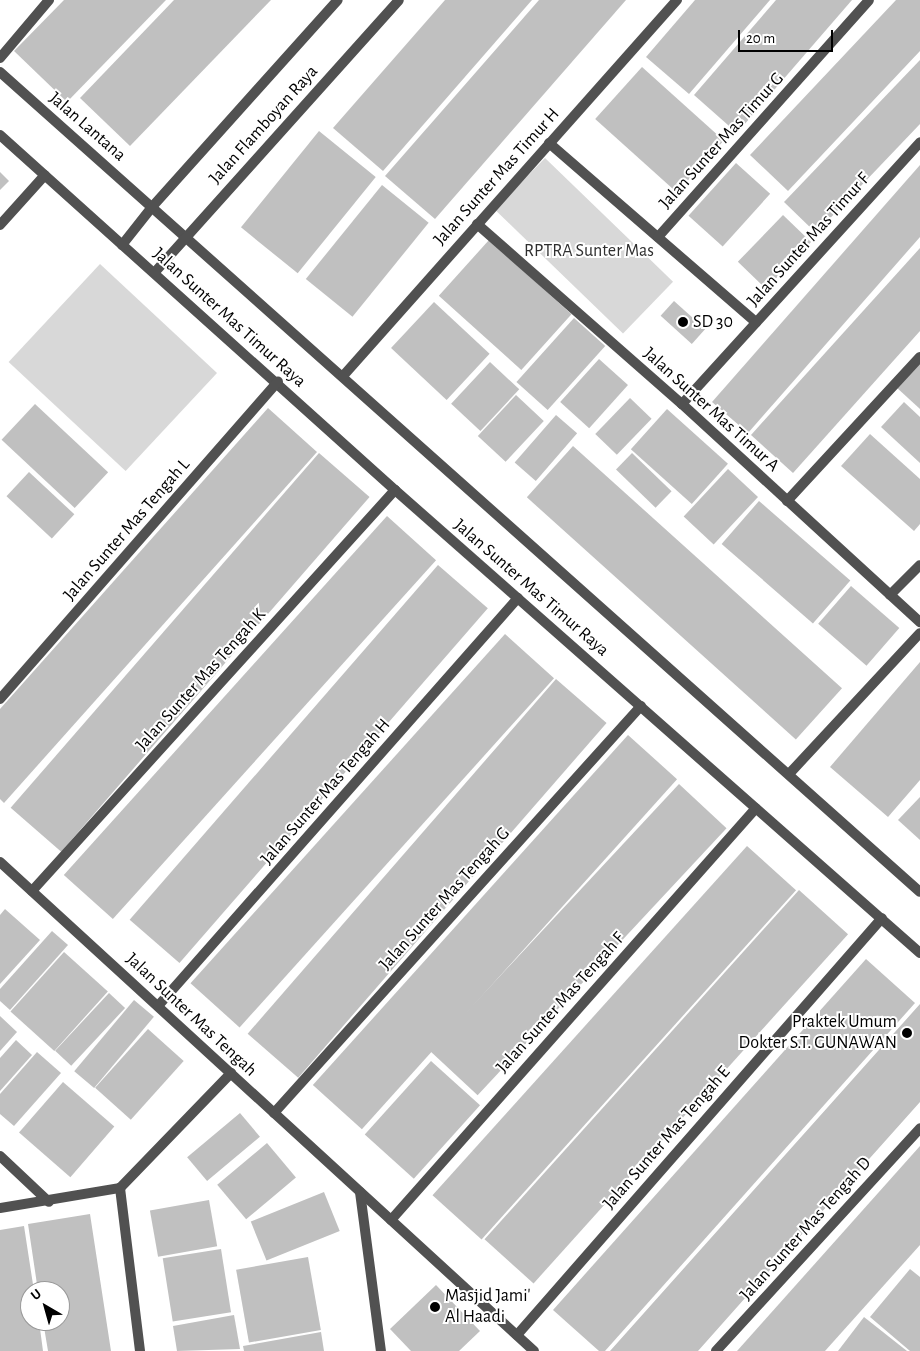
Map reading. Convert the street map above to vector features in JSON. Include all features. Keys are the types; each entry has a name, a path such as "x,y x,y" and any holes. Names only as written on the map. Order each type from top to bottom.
{"street":[{"path":"0,58 49,0"},
{"name":"Jalan Flamboyan Raya","path":"122,245 152,207 338,0"},
{"name":"Jalan Flamboyan Raya","path":"154,272 399,0"},
{"name":"Jalan Sunter Mas Timur H","path":"343,376 676,0"},
{"name":"Jalan Sunter Mas Timur G","path":"658,237 869,0"},
{"name":"Jalan Lantana","path":"0,72 152,207"},
{"name":"Jalan Sunter Mas Timur Raya","path":"0,135 278,382 395,490 920,953"},
{"name":"Jalan Sunter Mas Timur F","path":"682,404 920,142"},
{"name":"Jalan Sunter Mas Timur G","path":"549,143 756,322"},
{"path":"0,224 45,175"},
{"name":"Jalan Sunter Mas Timur Raya","path":"152,207 920,892"},
{"name":"Jalan Sunter Mas Timur A","path":"478,224 682,404 920,622"},
{"path":"787,501 920,357"},
{"name":"Jalan Sunter Mas Tengah L","path":"0,699 278,382"},
{"name":"Jalan Sunter Mas Tengah K","path":"32,891 395,490"},
{"path":"890,595 920,565"},
{"name":"Jalan Sunter Mas Tengah H","path":"158,1006 518,598"},
{"path":"789,774 920,633"},
{"name":"Jalan Sunter Mas Tengah G","path":"274,1113 641,706"},
{"name":"Jalan Sunter Mas Tengah F","path":"391,1220 756,808"},
{"name":"Jalan Sunter Mas Tengah","path":"0,862 534,1351"},
{"name":"Jalan Sunter Mas Tengah E","path":"517,1335 882,918"},
{"path":"0,1208 49,1202 120,1188 231,1074"},
{"name":"Jalan Sunter Mas Tengah D","path":"716,1351 920,1128"},
{"path":"0,1156 49,1202"},
{"path":"120,1188 140,1351"},
{"path":"360,1192 381,1351"}],"green space":[{"name":"RPTRA Sunter Mas","path":"545,158 673,282 623,333 495,210"},
{"path":"100,264 217,373 126,471 9,362"}],"building":[{"path":"64,0 166,0 67,102 14,51"},
{"path":"174,0 271,0 130,146 80,98"},
{"path":"445,0 532,0 383,171 333,128"},
{"path":"539,0 626,0 435,219 385,176"},
{"path":"695,0 770,0 689,94 646,57"},
{"path":"776,0 852,0 737,133 694,95"},
{"path":"896,0 920,0 920,51 788,191 750,155"},
{"path":"920,60 920,124 816,233 784,202"},
{"path":"642,67 724,141 677,193 595,119"},
{"path":"319,131 376,177 298,273 241,227"},
{"path":"736,163 770,194 723,247 688,216"},
{"path":"920,165 920,237 748,433 712,402"},
{"path":"0,172 9,181 0,190"},
{"path":"382,185 429,223 352,317 306,279"},
{"path":"783,215 811,242 766,289 738,262"},
{"path":"489,240 571,314 521,370 439,296"},
{"path":"920,248 920,331 793,473 751,435"},
{"name":"SD 30","path":"674,301 705,329 692,344 661,316"},
{"path":"434,302 490,354 447,400 391,348"},
{"path":"574,318 605,346 548,410 516,382"},
{"path":"599,359 628,385 589,428 560,402"},
{"path":"490,362 519,389 480,431 451,404"},
{"path":"920,362 920,409 896,387"},
{"path":"516,395 544,421 506,462 478,436"},
{"path":"630,398 652,419 617,455 595,434"},
{"path":"904,402 920,417 920,463 881,427"},
{"path":"35,404 108,472 75,508 2,440"},
{"path":"268,408 317,452 4,803 0,799 0,709"},
{"path":"667,409 728,464 692,504 631,449"},
{"path":"556,415 577,433 536,481 515,463"},
{"path":"870,434 920,479 920,524 914,531 841,466"},
{"path":"573,446 842,688 796,740 527,497"},
{"path":"319,453 370,497 61,852 11,808"},
{"path":"632,453 672,491 656,508 616,470"},
{"path":"728,469 758,497 714,544 684,517"},
{"path":"29,472 74,514 52,538 6,496"},
{"path":"759,501 850,580 813,623 722,544"},
{"path":"387,516 436,560 113,919 64,875"},
{"path":"438,565 488,608 179,963 130,920"},
{"path":"851,586 899,628 866,666 818,624"},
{"path":"505,634 554,678 240,1027 191,983"},
{"path":"920,662 920,780 888,817 830,767"},
{"path":"556,679 607,723 298,1078 248,1034"},
{"path":"628,735 677,779 362,1129 313,1085"},
{"path":"679,784 727,828 478,1095 430,1051"},
{"path":"920,797 920,840 898,820"},
{"path":"747,846 796,890 482,1239 433,1195"},
{"path":"799,890 848,934 534,1283 485,1239"},
{"path":"5,909 40,940 0,984 0,915"},
{"path":"52,931 68,945 10,1010 0,1001 0,989"},
{"path":"64,952 108,991 54,1051 10,1011"},
{"path":"866,959 915,1003 605,1351 599,1351 553,1310"},
{"path":"109,993 125,1008 71,1066 55,1051"},
{"path":"134,1000 154,1017 94,1088 74,1071"},
{"path":"920,1004 920,1102 698,1351 610,1351"},
{"path":"0,1016 17,1032 0,1051"},
{"path":"148,1029 184,1061 131,1120 95,1088"},
{"path":"16,1040 32,1055 0,1091 0,1058"},
{"path":"37,1052 61,1073 14,1126 0,1114 0,1094"},
{"path":"431,1061 480,1105 414,1179 365,1135"},
{"path":"63,1082 114,1127 70,1177 19,1133"},
{"path":"240,1113 260,1137 207,1181 187,1157"},
{"path":"267,1143 296,1177 246,1219 217,1185"},
{"path":"920,1146 920,1245 825,1351 737,1351"},
{"path":"324,1192 340,1231 266,1261 251,1222"},
{"path":"209,1200 217,1246 158,1257 150,1210"},
{"path":"90,1214 111,1351 48,1351 45,1331 70,1331 70,1281 37,1281 28,1224"},
{"path":"24,1226 32,1281 20,1281 20,1331 40,1331 43,1351 0,1351 0,1230"},
{"path":"221,1249 231,1312 173,1321 163,1258"},
{"path":"308,1257 321,1330 249,1343 236,1270"},
{"path":"910,1269 920,1277 920,1351 910,1351 870,1317"},
{"name":"Masjid Jami' Al Haadi","path":"436,1285 480,1331 459,1351 411,1351 390,1329"},
{"path":"234,1315 240,1349 177,1351 173,1326"},
{"path":"864,1317 907,1351 838,1351"},
{"path":"321,1332 324,1351 244,1351 243,1346"}],"place":[{"name":"SD 30","path":"683,322"},
{"name":"Praktek Umum Dokter S.T. GUNAWAN","path":"907,1033"},
{"name":"Masjid Jami' Al Haadi","path":"435,1307"}]}
